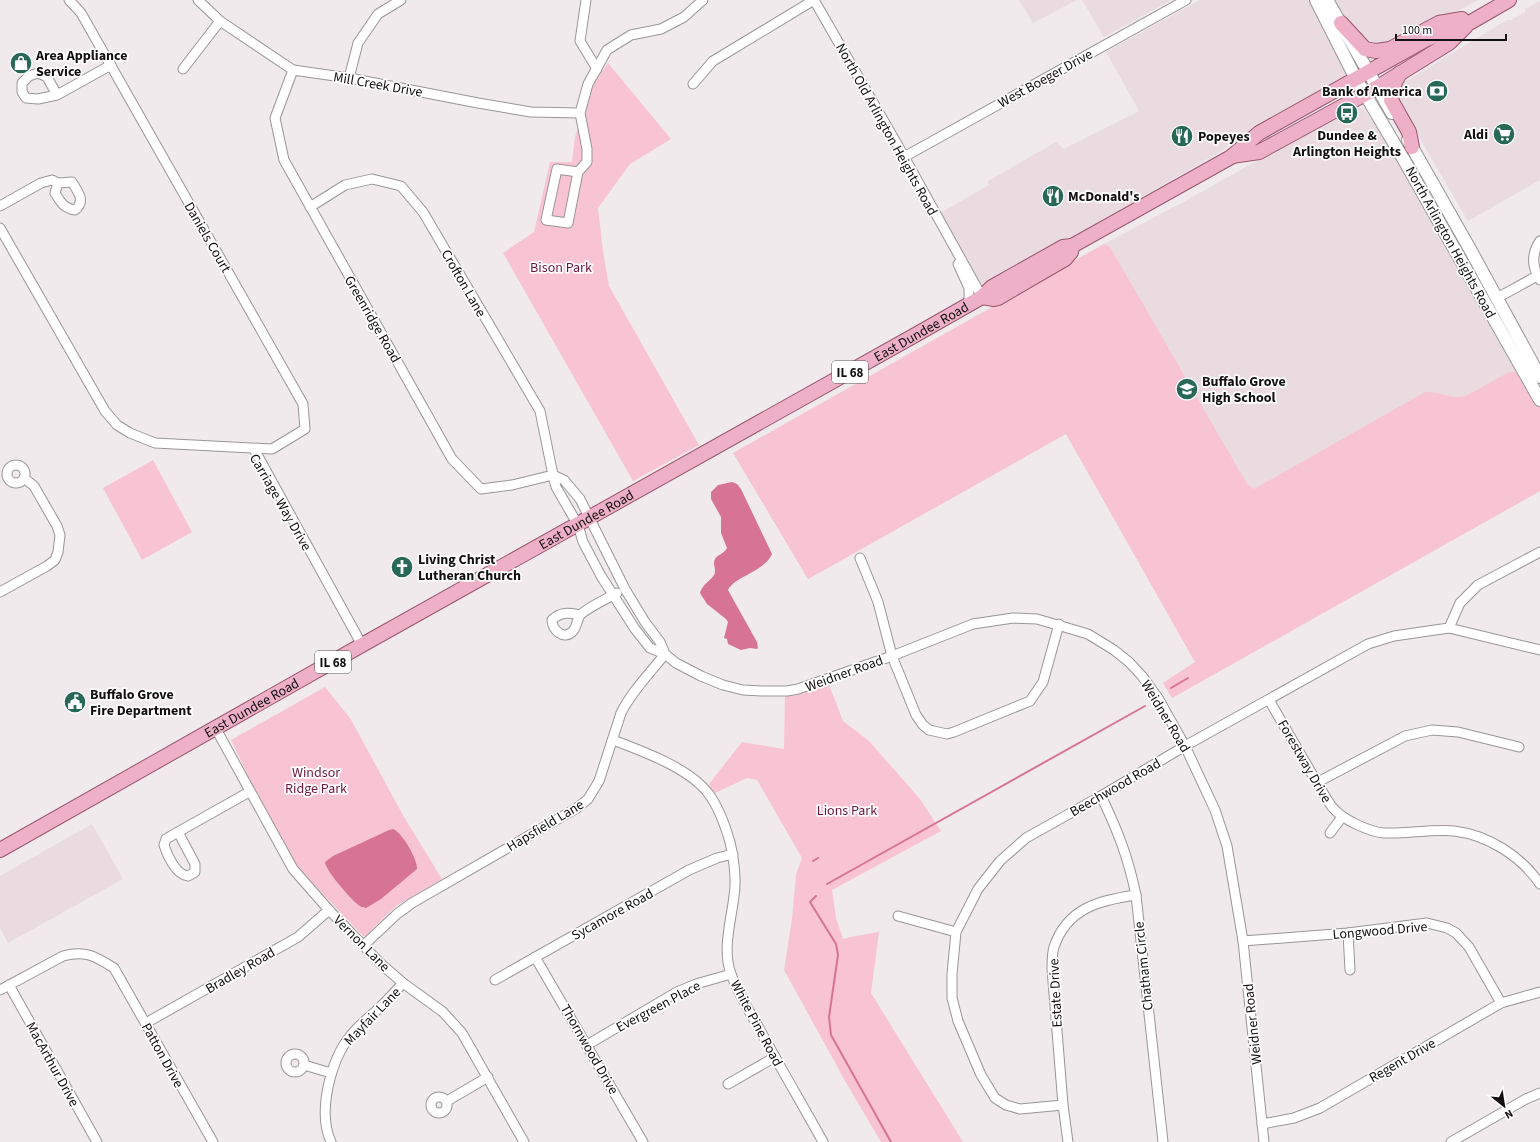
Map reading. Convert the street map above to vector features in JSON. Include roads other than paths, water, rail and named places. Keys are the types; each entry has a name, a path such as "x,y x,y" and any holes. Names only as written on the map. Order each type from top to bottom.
{"main road":[{"name":"North Arlington Heights Road","path":"1316,0 1356,79 1371,91 1412,147 1540,377"},
{"name":"North Arlington Heights Road","path":"1327,0 1369,72 1371,91 1404,160 1540,400"},
{"name":"IL 68","path":"1369,72 1427,39 1471,22 1509,0"},
{"path":"1341,23 1365,49 1376,51 1390,49 1439,23 1484,14"},
{"name":"IL 68","path":"1371,91 1449,43 1471,22"},
{"name":"East Dundee Road","path":"0,850 982,297 992,287 1045,257 1063,247 1072,246 1231,156 1259,133 1369,72"},
{"path":"1400,73 1395,82 1392,100 1409,132 1412,147"},
{"name":"East Dundee Road","path":"1231,156 1259,152 1371,91"}],"street":[{"name":"Daniels Court","path":"69,0 81,14 303,404 305,429 272,449 254,449"},
{"name":"Mill Creek Drive","path":"198,0 220,21 293,70 349,78 531,112 580,113"},
{"path":"349,78 358,43 378,14 402,0"},
{"path":"586,0 580,41 597,69"},
{"path":"578,172 557,169 546,220 568,223 578,172 587,162 587,149 580,113 588,84 607,50 631,36 660,29 684,17 703,0"},
{"path":"693,84 713,61 814,0"},
{"name":"North Old Arlington Heights Road","path":"814,0 982,297"},
{"name":"West Boeger Drive","path":"904,157 1186,0"},
{"path":"183,69 220,21"},
{"path":"57,95 110,65"},
{"name":"Greenridge Road","path":"293,70 275,118 284,160 452,459 481,489 512,485 553,475"},
{"name":"Crofton Lane","path":"310,208 345,185 372,179 401,186 422,212 540,411 556,487 584,521"},
{"path":"0,206 41,183 52,180 58,183"},
{"name":"Carriage Way Drive","path":"0,228 105,411 117,425 130,433 155,443 254,449 362,645"},
{"path":"1497,298 1539,278 1534,271 1533,261 1534,251 1540,241"},
{"name":"North Old Arlington Heights Road","path":"960,259 958,265 969,288 969,304"},
{"path":"553,475 564,480 580,499 584,521"},
{"path":"0,592 48,566 55,560 59,548 60,535 57,526 34,486 24,478"},
{"name":"Weidner Road","path":"584,521 645,622 660,642 665,654"},
{"name":"Weidner Road","path":"584,521 583,542 613,595 635,629 650,648 665,654 676,663 716,682 743,690 787,691 808,686 892,656 973,624 1013,618 1037,619 1059,624 1088,634 1114,650 1129,662 1142,676 1158,698 1185,746 1216,810 1227,846 1243,941 1264,1142"},
{"path":"1449,628 1460,603 1478,585 1540,552"},
{"path":"860,558 878,602 892,656 916,715 929,730 947,734 954,732 1030,701 1043,682 1059,624"},
{"path":"580,615 625,589"},
{"name":"Beechwood Road","path":"1063,1105 1020,1109 1006,1105 995,1098 981,1075 958,1021 952,998 952,974 956,932 978,889 1000,861 1026,838 1102,796 1185,746 1270,700 1368,644 1394,636 1449,628 1540,650"},
{"name":"Hapsfield Lane","path":"364,945 396,914 412,903 582,804 595,790 599,781 625,705 635,690 665,654"},
{"name":"Forestway Drive","path":"1270,700 1326,798 1334,810 1342,817 1382,833 1427,830 1455,832 1476,836 1494,843 1512,855 1534,876 1540,884"},
{"name":"Vernon Lane","path":"216,729 249,792 293,869 329,910 380,962 403,983 443,1012 453,1022 462,1033 524,1142"},
{"path":"1318,782 1405,736 1432,730 1458,732 1520,747"},
{"name":"White Pine Road","path":"613,740 644,752 688,775 700,784 708,793 720,814 733,854 736,881 728,944 731,974 738,991 823,1142"},
{"path":"178,832 195,864 195,872 188,876 183,876 177,870 164,845 166,839 178,832 249,792"},
{"name":"Chatham Circle","path":"1102,796 1130,865 1136,895 1163,1142"},
{"path":"1330,833 1342,817"},
{"name":"Sycamore Road","path":"494,980 689,870 717,858 733,854"},
{"name":"Estate Drive","path":"1068,1142 1063,1105 1052,969 1054,948 1063,928 1077,913 1094,904 1115,898 1136,895"},
{"name":"Bradley Road","path":"146,1023 298,937 329,910"},
{"path":"898,916 956,932"},
{"name":"Longwood Drive","path":"1243,941 1348,933 1427,923 1447,928 1456,933 1469,947 1501,1003"},
{"path":"1348,933 1350,970"},
{"name":"Patton Drive","path":"9,985 63,956 73,953 83,953 97,958 114,968 212,1142"},
{"name":"Thornwood Drive","path":"535,957 643,1142"},
{"name":"Evergreen Place","path":"587,1045 677,992 696,984 731,974"},
{"name":"Mayfair Lane","path":"331,1142 327,1123 326,1106 331,1073 342,1047 351,1035 388,1000 403,983"},
{"path":"0,990 9,985"},
{"name":"MacArthur Drive","path":"9,985 97,1142"},
{"name":"Regent Drive","path":"1262,1124 1294,1118 1320,1108 1501,1003 1540,992"},
{"path":"728,1084 775,1057"},
{"path":"304,1065 331,1073"},
{"path":"447,1101 488,1078"},
{"path":"1451,1142 1526,1099 1540,1093"}],"waterway":[{"path":"1171,688 1188,678"},
{"path":"827,884 1145,706"},
{"path":"813,861 818,858"},
{"path":"816,896 810,902 836,944 838,955 829,1017 831,1035 891,1142"}],"place":[{"name":"Area Appliance Service","path":"21,63"},
{"name":"Bank of America","path":"1437,91"},
{"name":"Dundee & Arlington Heights","path":"1347,113"},
{"name":"Aldi","path":"1504,134"},
{"name":"Popeyes","path":"1182,136"},
{"name":"McDonald's","path":"1053,196"},
{"name":"Buffalo Grove High School","path":"1187,389"},
{"name":"Living Christ Lutheran Church","path":"402,567"},
{"name":"Buffalo Grove Fire Department","path":"75,702"}],"park label":[{"name":"Bison Park","path":"561,267"},
{"name":"Windsor Ridge Park","path":"316,780"},
{"name":"Lions Park","path":"847,810"}]}
